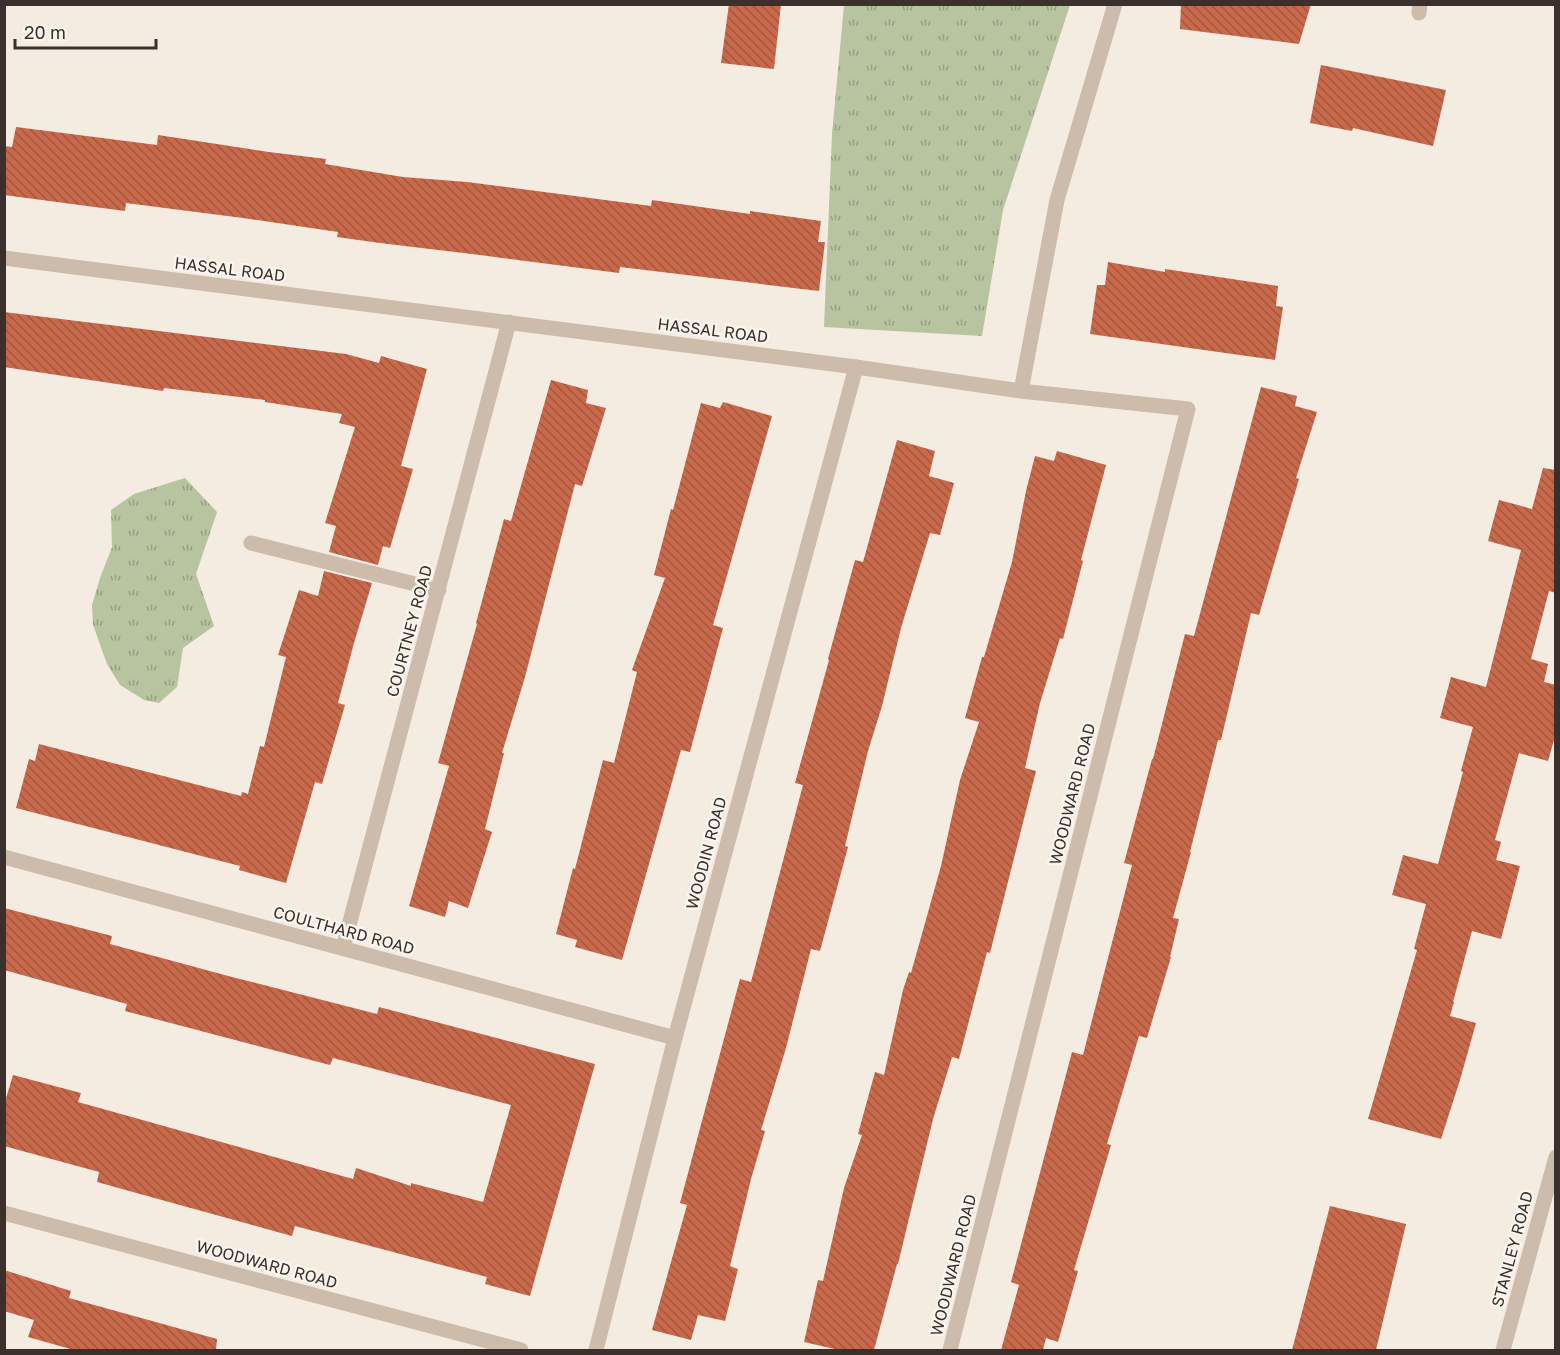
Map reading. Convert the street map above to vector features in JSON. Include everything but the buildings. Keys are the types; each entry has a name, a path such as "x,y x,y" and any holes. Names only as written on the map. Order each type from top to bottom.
{"street":[{"path":"1021,391 1057,200 1115,4"},
{"name":"HASSAL ROAD","path":"4,258 856,366 1021,391"},
{"name":"COURTNEY ROAD","path":"343,948 509,322"},
{"name":"WOODIN ROAD","path":"596,1350 675,1038 856,366"},
{"name":"WOODWARD ROAD","path":"950,1350 1188,409 1021,391"},
{"path":"251,543 439,590"},
{"name":"COULTHARD ROAD","path":"4,857 675,1038"},
{"name":"STANLEY ROAD","path":"1503,1350 1556,1157"},
{"name":"WOODWARD ROAD","path":"4,1213 521,1350"}],"green space":[{"path":"844,5 1070,5 1003,210 982,336 824,327 832,134"},
{"path":"185,478 217,512 196,574 214,626 183,648 177,687 159,703 144,700 120,685 107,664 93,625 92,605 112,547 111,510 134,494"}]}
